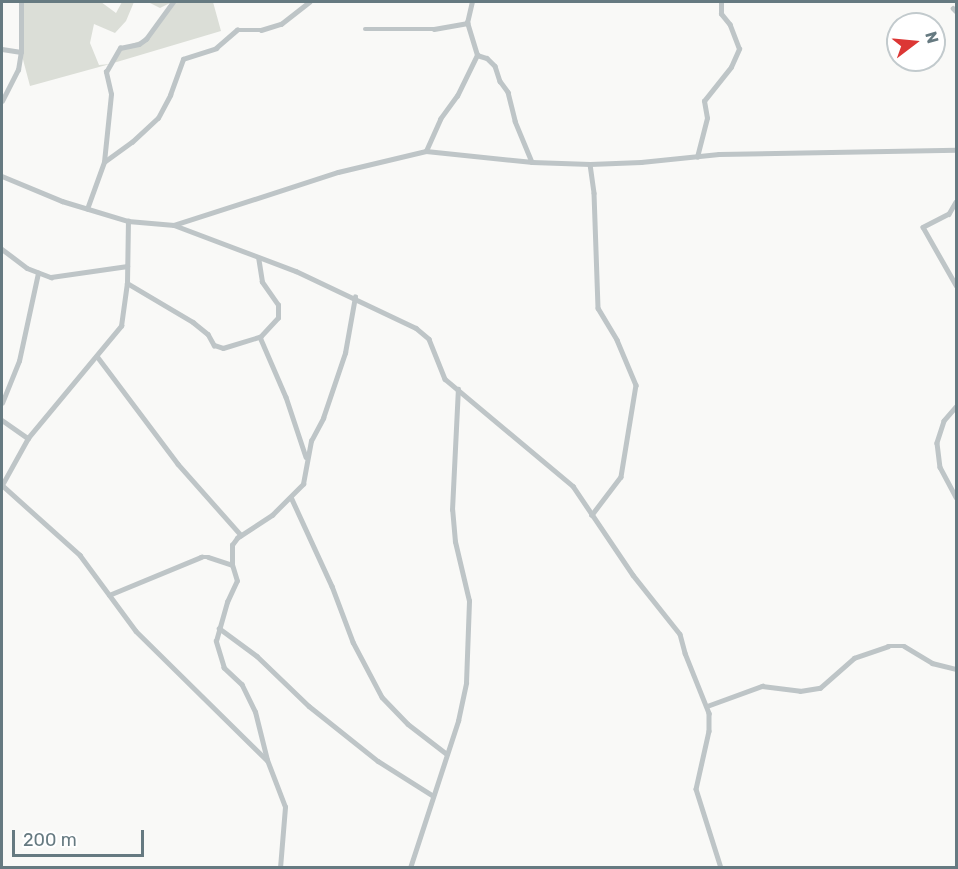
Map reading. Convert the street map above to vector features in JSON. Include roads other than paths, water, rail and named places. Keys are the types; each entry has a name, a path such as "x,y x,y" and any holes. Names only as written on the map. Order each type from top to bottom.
{"street":[{"path":"2,101 18,70 21,52 21,2"},
{"path":"87,209 104,162 111,94 106,72 120,48 139,44 146,39 174,2"},
{"path":"104,162 132,142 158,118 170,95 183,59 216,48 237,30 261,30 281,24 309,2"},
{"path":"426,151 440,119 457,96 477,56 467,23 472,2"},
{"path":"697,156 707,118 704,101 731,67 739,49 730,25 721,14 720,2"},
{"path":"365,29 434,29 467,23"},
{"path":"2,49 21,52"},
{"path":"477,56 487,58 495,66 500,81 508,92 515,121 532,162"},
{"path":"174,225 338,172 426,151 532,162 590,164 772,152 957,150"},
{"path":"590,164 594,193 598,308 617,340 636,386 621,477 592,515"},
{"path":"2,176 87,209 128,221 174,225 356,297 396,316 429,339 445,379 502,430 573,486 633,575 680,634 685,653 707,706 709,731 696,789 721,867"},
{"path":"957,202 949,214 923,227 957,285"},
{"path":"128,221 127,283 121,326 28,438 2,485 80,555 136,631 267,760"},
{"path":"2,249 6,254 38,273 61,276 127,266"},
{"path":"2,261 6,254"},
{"path":"127,283 194,322 218,347 260,337 275,322 279,312 278,304 262,282 258,258"},
{"path":"2,403 19,361 38,273"},
{"path":"280,867 282,833 286,814 267,760 255,712 246,690 224,668 216,645 219,628 236,584 232,565 232,545 241,535 263,523 303,484 311,441 323,418 345,353 356,297"},
{"path":"260,337 286,397 307,460"},
{"path":"97,356 178,464 241,535"},
{"path":"410,867 464,699 470,610 452,510 458,389"},
{"path":"957,407 944,421 937,443 940,467 957,497"},
{"path":"2,420 28,438"},
{"path":"291,497 332,586 353,642 382,697 408,724 447,754"},
{"path":"109,595 201,557 232,565"},
{"path":"219,628 257,656 309,706 378,761 432,795"},
{"path":"707,706 762,686 800,692 820,688 854,658 888,646 904,646 932,663 957,669"}]}
